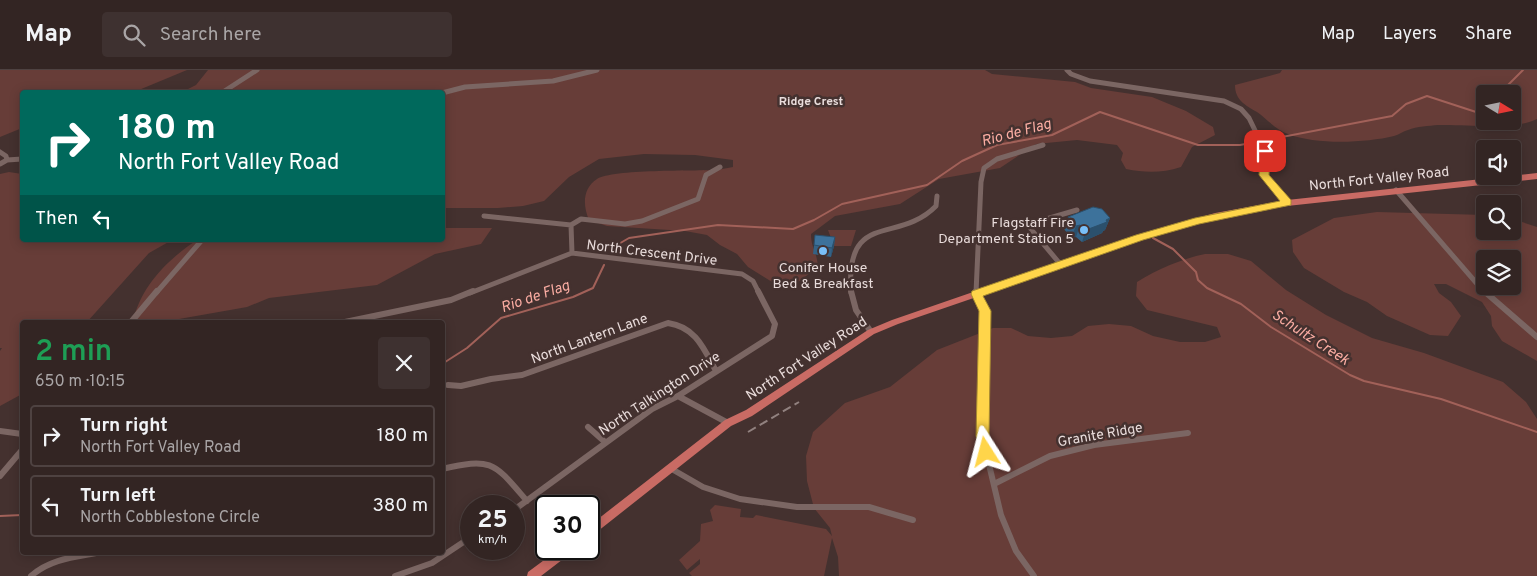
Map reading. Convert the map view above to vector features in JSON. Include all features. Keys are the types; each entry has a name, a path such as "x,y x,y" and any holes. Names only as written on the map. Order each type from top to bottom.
{"main road":[{"name":"North Fort Valley Road","path":"600,523 728,423 749,413 871,332 1139,238 1198,220 1288,203 1537,176"},
{"path":"532,576 553,560"}],"street":[{"path":"226,90 257,70"},
{"path":"445,92 474,86 553,80 597,70"},
{"path":"1067,70 1079,78 1090,81 1233,104 1246,114 1265,151 1264,175 1288,203"},
{"path":"1034,576 1016,551 1001,515 982,436 985,311 976,294 975,269 981,182 984,168 996,159 1044,145"},
{"path":"0,152 6,156 7,160"},
{"path":"0,164 7,160 20,159"},
{"path":"484,216 571,225 581,219 625,224 642,221 698,199 706,175 720,168"},
{"path":"1396,190 1488,296 1537,337"},
{"path":"871,332 853,303 850,286 854,254 868,235 921,221 936,206 937,196"},
{"path":"1061,265 1030,228 1036,222 1077,210"},
{"path":"571,225 572,253"},
{"path":"133,320 200,242"},
{"name":"North Crescent Drive","path":"358,320 450,300 572,253 742,274 753,281 775,324 772,336"},
{"path":"380,320 382,316"},
{"name":"North Lantern Lane","path":"448,385 461,386 491,379 522,375 668,323 679,324 693,331 716,371"},
{"name":"North Talkington Drive","path":"525,503 652,409 678,396 772,336"},
{"path":"678,396 728,423"},
{"path":"588,427 605,442"},
{"path":"0,431 20,434"},
{"name":"Granite Ridge","path":"994,484 1050,456 1094,445 1188,433"},
{"path":"0,476 20,452"},
{"path":"445,468 474,462 492,463 528,501"},
{"path":"670,468 678,474 718,493 768,504 813,508 870,508 913,520"},
{"path":"445,554 460,544"},
{"path":"31,576 36,570 51,562 87,555"},
{"path":"395,576 432,563 444,555"}],"shaded area":[{"path":"0,70 187,70 139,90 20,90 20,129 0,137"},
{"path":"208,70 985,70 992,74 1075,82 1091,88 1152,97 1186,111 1213,127 1215,135 1192,147 1181,167 1154,172 1126,169 1121,160 1123,153 1117,145 1077,140 1036,144 1000,168 939,179 900,204 835,216 811,234 818,267 794,285 777,285 748,267 737,254 707,235 685,231 607,226 589,220 587,215 586,193 597,179 636,172 717,170 733,167 733,160 695,155 644,154 599,159 569,177 544,201 523,206 498,208 445,208 445,90 186,90 196,85"},
{"path":"1282,70 1537,70 1537,119 1521,124 1521,85 1476,85 1476,126 1423,126 1404,131 1398,135 1369,140 1341,142 1312,140 1299,138 1280,130 1239,98 1235,85 1280,73"},
{"path":"9,172 20,174 20,242 168,242 149,253 89,320 20,320 20,395 0,406 0,351 2,348 0,348 0,174"},
{"path":"1377,212 1476,215 1476,240 1521,240 1521,222 1537,227 1537,361 1502,341 1492,326 1491,316 1482,302 1446,284 1434,284 1439,293 1451,302 1461,316 1448,336 1430,335 1387,316 1367,302 1344,292 1304,268 1293,252 1292,240 1334,218"},
{"path":"445,228 492,228 481,244 435,254 377,285 269,298 247,307 173,320 134,320 142,297 157,275 194,242 445,242"},
{"path":"828,230 856,230 851,246 834,246"},
{"path":"1205,254 1228,254 1251,261 1286,290 1326,315 1372,338 1424,353 1503,382 1526,402 1537,419 1537,576 839,576 838,557 832,538 824,576 692,576 689,573 700,564 700,559 687,570 679,560 700,541 701,524 713,521 710,510 715,505 741,509 740,517 753,518 756,515 826,529 832,536 830,528 814,508 807,481 806,456 813,432 845,403 890,387 937,350 993,328 1011,328 1028,336 1051,338 1072,336 1088,326 1109,324 1131,326 1153,336 1180,342 1205,342 1221,337 1217,327 1147,310 1136,296 1137,282 1170,265"}],"building":[{"path":"1093,207 1102,209 1110,218 1106,220 1107,222 1086,230 1080,225 1076,226 1068,217"},
{"path":"815,235 835,237 832,248 814,245"}],"waterway":[{"name":"Rio de Flag","path":"1508,85 1523,70"},
{"name":"Rio de Flag","path":"610,249 629,238 718,225 793,229 814,220 842,204 927,185 962,161 997,145 1052,135 1100,112 1198,145 1240,145 1392,116 1406,104 1427,96 1476,112"},
{"name":"Schultz Creek","path":"1153,238 1173,249 1196,272 1198,280 1207,288 1241,304 1271,327 1350,375 1364,381 1441,399 1537,432"},
{"name":"Rio de Flag","path":"445,362 467,348 501,318 573,297 593,288 604,265"},
{"name":"Rio de Flag","path":"0,516 20,515"}],"railway":[{"path":"748,432 799,402"}],"place":[{"name":"Flagstaff Fire Department Station 5","path":"1084,230"},
{"name":"Conifer House Bed & Breakfast","path":"823,251"}],"district":[{"name":"Ridge Crest","path":"811,101"}],"route":[{"path":"986,452 982,436 985,311 976,294 995,286 1198,220 1288,203 1265,179 1265,151"}]}
